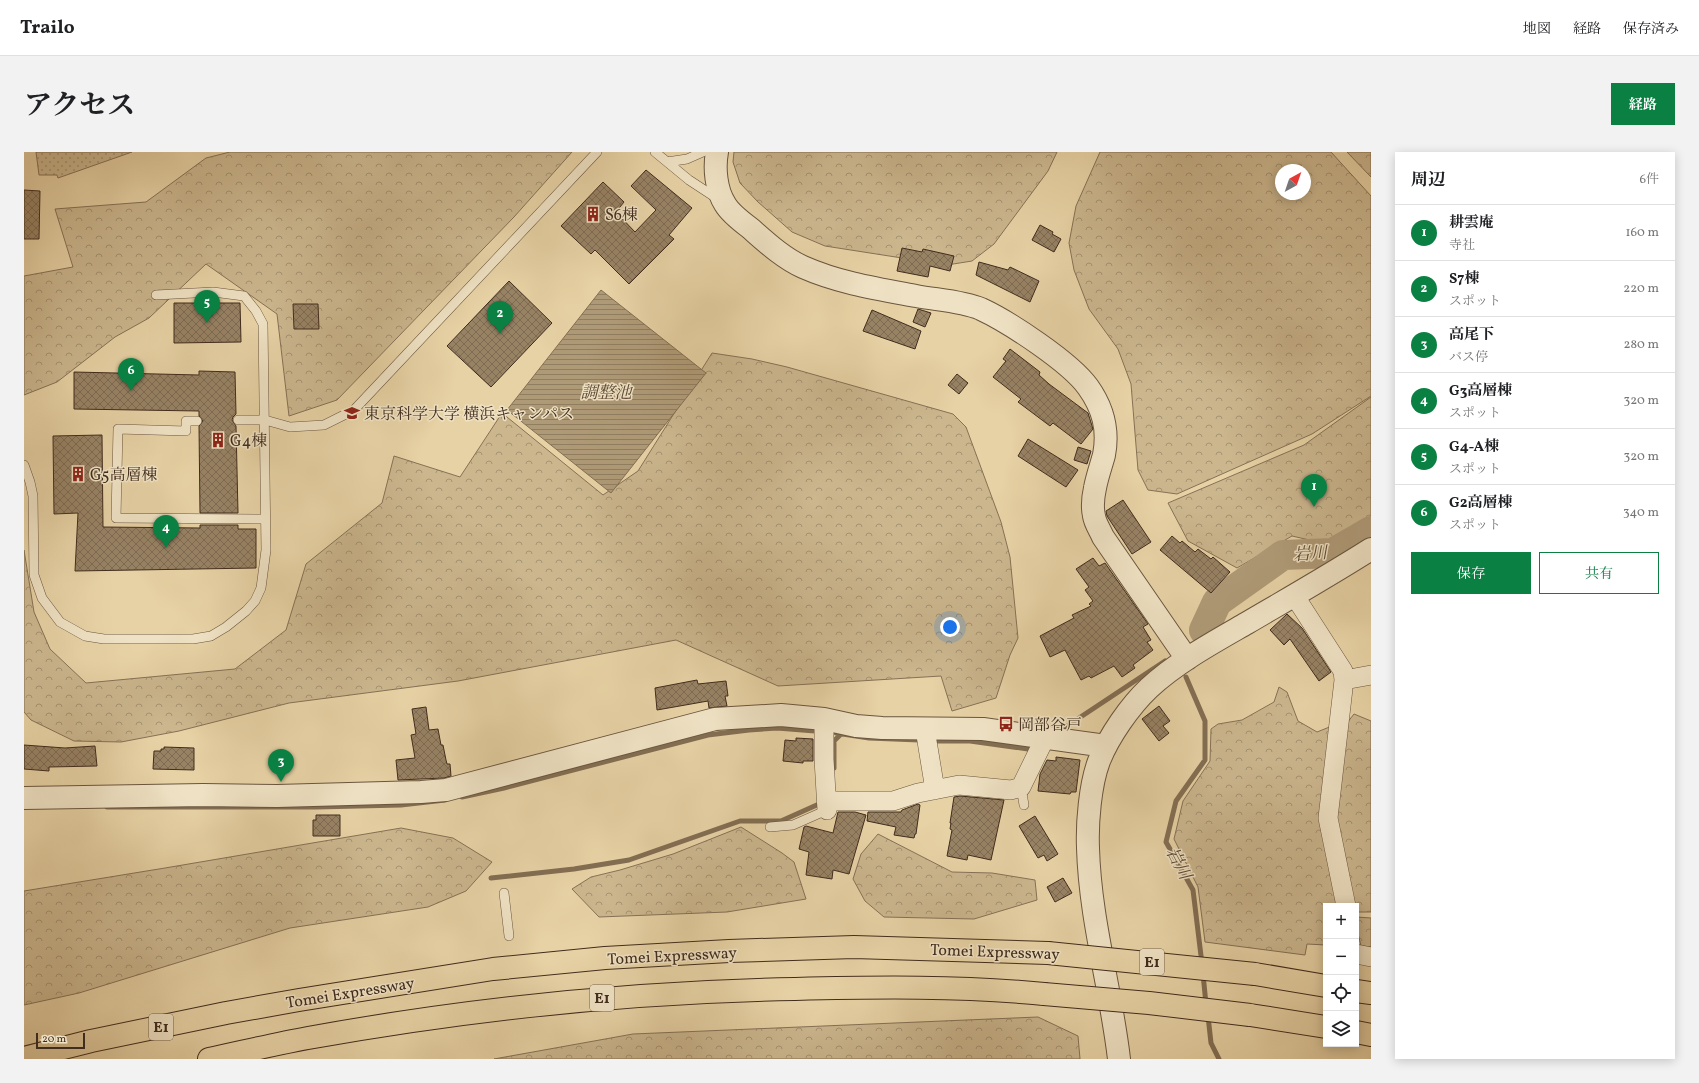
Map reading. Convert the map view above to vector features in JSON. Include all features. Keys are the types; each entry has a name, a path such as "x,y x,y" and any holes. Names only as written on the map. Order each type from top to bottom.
{"highway":[{"name":"Tomei Expressway","path":"24,1058 91,1041 233,1012 500,968 605,958 729,951 854,947 1048,952 1255,974 1323,985"},
{"name":"E1","path":"209,1059 306,1038 412,1021 501,1009 616,997 738,990 853,987 954,988 1149,1003 1250,1015 1323,1027"},
{"path":"1359,991 1371,993"},
{"path":"1359,1033 1371,1035"}],"street":[{"path":"717,152 715,161 717,182 725,205 773,248 802,266 840,281 965,304 980,309 1015,328 1056,357 1087,385 1101,408 1105,418 1107,433 1104,454 1096,481 1093,499 1094,517 1103,537 1187,659"},
{"path":"1120,1059 1096,924 1088,848 1089,821 1098,762 1106,746 1128,712 1149,688 1187,659 1371,550"},
{"path":"1294,595 1343,671 1344,680 1328,818 1345,903"},
{"path":"1344,680 1371,675"},
{"path":"24,798 203,795 277,796 446,790 715,719 781,714 824,719 856,726 882,728 983,729 1106,746"},
{"path":"824,719 824,759 827,805 893,801 918,793 959,785 1011,790 1021,787 1044,738"},
{"path":"925,729 935,790"},
{"path":"1359,955 1371,957"}],"lane":[{"path":"238,420 265,420 290,427 324,425 354,410 597,152"},
{"path":"655,152 725,205"},
{"path":"667,162 687,159 703,152"},
{"path":"24,465 33,496 34,576 42,598 60,622 85,636 104,639 193,639 211,636 226,627 246,612 255,601 261,588 266,550 263,324 256,311 244,296 213,292 156,294"},
{"path":"197,421 186,421 186,431 118,429 116,518 265,519"},
{"path":"1021,787 1024,805"},
{"path":"770,827 793,825 827,805"},
{"path":"504,893 509,936"}],"green space":[{"path":"36,152 132,152 58,178 57,175 39,175"},
{"path":"230,152 572,152 514,217 337,400 289,416 277,314 206,264 149,318 115,337 57,382 24,395 24,276 73,267 55,209 146,202 206,158"},
{"path":"734,152 1057,152 1048,171 994,244 972,261 947,265 825,246 792,232 758,202 740,183 733,162"},
{"path":"1100,152 1331,152 1371,196 1371,396 1312,434 1177,494 1148,490 1138,470 1131,384 1118,349 1089,309 1074,270 1069,243 1076,206"},
{"path":"1347,152 1371,152 1371,177"},
{"path":"712,353 752,359 787,367 953,414 966,427 1001,522 1010,557 1018,638 1010,655 996,698 952,711 941,676 778,686 676,640 458,681 289,703 179,731 121,742 74,741 31,720 24,712 24,550 34,612 50,649 86,683 235,669 286,630 306,564 382,503 394,456 460,477 502,413 603,495 638,471"},
{"path":"1371,397 1371,521 1327,544 1292,536 1237,568 1188,541 1168,503 1304,445"},
{"path":"1279,687 1287,692 1298,721 1317,732 1332,726 1339,903 1323,903 1323,945 1307,944 1305,955 1205,942 1198,887 1174,839 1183,801 1210,761 1211,729 1218,724 1242,720 1274,702"},
{"path":"1354,714 1371,721 1371,912 1359,912 1359,903 1349,903 1334,816 1347,723"},
{"path":"741,827 794,862 806,899 727,912 599,917 572,889 591,877 673,854"},
{"path":"401,828 453,838 492,862 466,891 428,907 290,928 79,993 24,1005 24,891"},
{"path":"878,834 952,872 992,873 1035,880 1037,900 974,919 884,917 865,901 853,879 861,854"},
{"path":"1359,917 1371,918 1371,947 1361,946 1359,938"},
{"path":"1038,1017 1078,1036 1080,1059 494,1059 633,1034"}],"water":[{"name":"調整池","path":"601,290 706,373 611,493 507,410"}],"building":[{"path":"646,170 692,208 669,235 674,239 629,284 595,250 591,254 561,226 603,182 624,202 616,212 635,232 656,210 631,186"},
{"path":"24,190 40,191 39,239 24,239"},
{"path":"1040,225 1053,232 1052,234 1061,239 1054,252 1032,240"},
{"path":"902,248 922,252 923,249 954,256 950,271 930,266 928,277 897,271"},
{"path":"979,262 1008,270 1010,267 1039,281 1030,302 976,275"},
{"path":"509,281 552,323 491,387 447,346"},
{"path":"174,303 240,303 241,342 174,343"},
{"path":"293,304 318,304 319,329 294,329"},
{"path":"918,309 931,313 925,327 913,322"},
{"path":"872,310 921,331 915,349 863,331"},
{"path":"1010,349 1040,372 1039,375 1049,384 1088,413 1093,429 1081,444 1053,423 1050,426 1018,402 1021,399 993,377 1006,361 1003,359"},
{"path":"199,371 235,372 236,414 232,420 236,426 238,513 200,513 199,426 203,421 199,416 199,411 74,409 74,372 199,375"},
{"path":"957,374 968,383 959,394 948,385"},
{"path":"102,435 103,527 200,528 200,525 238,525 238,529 256,529 256,568 75,571 78,513 54,514 53,436"},
{"path":"1028,439 1078,470 1066,487 1018,456"},
{"path":"1078,447 1091,451 1087,464 1074,460"},
{"path":"1123,500 1151,542 1132,554 1107,516 1106,511"},
{"path":"1172,536 1180,543 1182,541 1195,552 1198,549 1211,559 1213,557 1230,572 1211,593 1160,550"},
{"path":"1093,558 1099,566 1105,563 1148,624 1143,627 1151,640 1147,642 1153,650 1133,665 1135,668 1122,677 1114,666 1091,678 1089,676 1081,680 1065,650 1050,657 1040,636 1074,618 1072,615 1091,606 1089,604 1093,601 1085,590 1089,587 1076,569"},
{"path":"1287,614 1302,628 1331,672 1319,681 1290,639 1284,645 1270,630"},
{"path":"697,680 698,684 726,681 728,696 725,696 727,706 709,708 708,701 657,710 655,688"},
{"path":"1159,706 1170,721 1163,726 1169,733 1159,741 1142,719"},
{"path":"426,707 429,730 438,729 447,764 450,764 451,776 444,778 398,780 396,760 415,758 411,735 416,734 412,709"},
{"path":"796,738 813,739 813,761 803,761 803,763 783,761 785,740 796,741"},
{"path":"24,745 65,748 95,746 97,766 49,767 49,771 24,769"},
{"path":"164,747 194,748 194,770 153,769 154,751 161,751"},
{"path":"1056,757 1080,760 1076,792 1071,792 1070,794 1038,791 1040,774 1047,760 1056,761"},
{"path":"960,796 1004,800 991,860 968,855 967,860 947,856 952,830 950,829 950,823 954,797"},
{"path":"918,804 920,805 916,834 914,838 894,835 896,827 867,821 868,812 901,812 902,810"},
{"path":"838,812 855,812 866,815 849,874 833,870 832,879 806,875 809,852 799,849 804,827 806,826 833,833"},
{"path":"316,815 340,815 340,836 313,836 313,820 316,820"},
{"path":"1035,816 1058,854 1047,861 1044,855 1038,858 1019,826"},
{"path":"1063,878 1072,893 1055,902 1047,887"}],"waterway":[{"name":"岩川","path":"1204,630 1217,602 1283,555 1333,553 1371,531"},
{"path":"1061,730 1165,661"},
{"name":"岩川","path":"1186,677 1205,721 1205,760 1176,801 1166,842 1193,890 1202,964"},
{"path":"462,797 504,788 708,735 777,728 815,731"},
{"path":"836,733 869,738 919,740"},
{"path":"834,768 834,741 840,735"},
{"path":"933,741 970,741 1028,749"},
{"path":"107,807 316,807 401,805 445,800"},
{"path":"491,878 574,869 629,860 740,821 781,821 819,804"},
{"name":"岩川","path":"1203,974 1206,1004"},
{"name":"岩川","path":"1208,1016 1211,1043 1219,1059"}],"place":[{"name":"S6棟","path":"593,214"},
{"name":"G4-A棟","path":"207,323"},
{"name":"S7棟","path":"500,334"},
{"name":"G2高層棟","path":"131,391"},
{"name":"東京科学大学 横浜キャンパス","path":"352,413"},
{"name":"G4棟","path":"218,440"},
{"name":"G5高層棟","path":"78,474"},
{"name":"耕雲庵","path":"1314,507"},
{"name":"G3高層棟","path":"166,548"},
{"name":"岡部谷戸","path":"1006,724"},
{"name":"高尾下","path":"281,782"}]}
